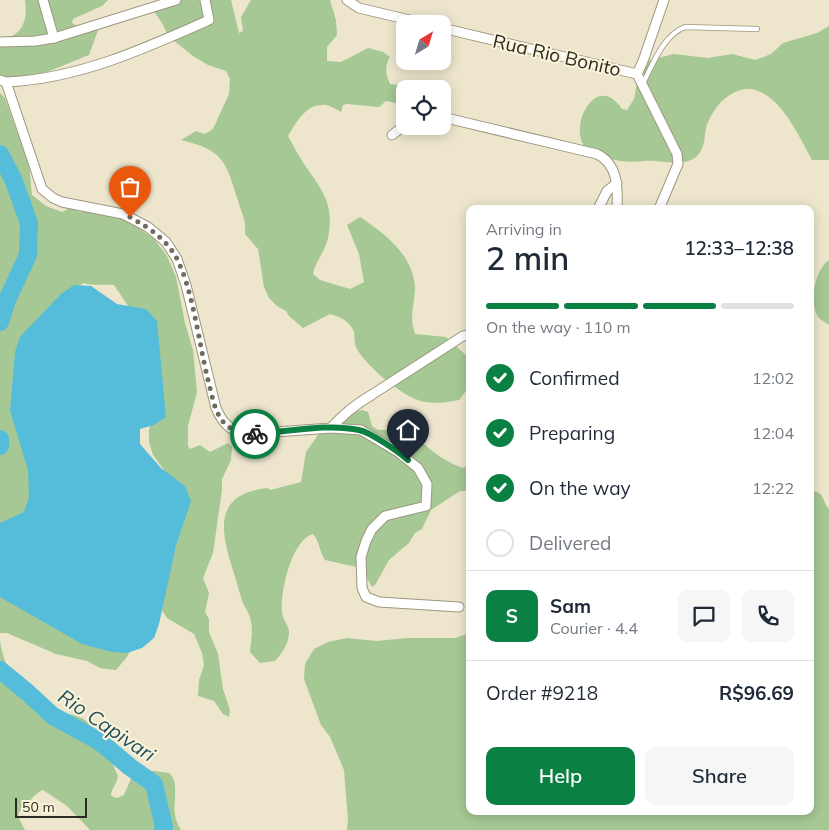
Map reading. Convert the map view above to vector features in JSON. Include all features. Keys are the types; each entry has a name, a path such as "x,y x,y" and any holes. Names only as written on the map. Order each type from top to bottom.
{"street":[{"path":"43,0 54,38"},
{"path":"0,42 36,41 54,38 176,0"},
{"path":"205,0 209,20 135,53 47,78 3,81 42,189 53,198 62,202 123,214 148,227 166,242 177,259 186,285 216,408 226,425 235,432 247,434 331,428 360,430 398,452 418,468 427,484 426,506 385,516 372,530 361,557 362,588 366,597 379,602 459,607"},
{"path":"347,0 359,8 396,17"},
{"path":"637,74 643,62 664,0"},
{"name":"Rua Rio Bonito","path":"451,30 637,74 677,154 678,164 661,205"},
{"path":"451,119 604,157 615,172 617,205"},
{"path":"392,135 396,132"},
{"path":"600,205 607,191 617,183"},
{"path":"331,428 343,413 359,402 463,336 466,336"}],"lane":[{"path":"642,85 668,38 684,27 757,29"}],"green space":[{"path":"25,0 108,0 102,6 73,19 72,23 82,26 90,26 101,22 89,55 47,72 0,81 0,37 12,36 23,25 26,10"},
{"path":"167,0 231,0 239,33 243,31 241,17 251,0 330,0 336,20 337,35 327,47 327,61 341,62 368,48 383,52 390,57 386,70 390,84 396,85 396,103 386,101 379,107 347,104 343,105 341,112 327,105 316,106 306,111 288,136 321,190 330,216 328,238 313,274 320,280 350,289 364,282 359,254 347,225 360,217 379,230 403,255 413,276 415,288 412,319 415,334 446,337 466,355 466,391 459,400 442,403 430,402 418,400 406,394 381,376 366,361 356,347 352,328 344,320 330,314 303,328 269,298 264,287 258,249 245,234 245,224 226,167 215,153 181,140 196,131 205,134 213,129 229,94 230,79 226,71 208,65 169,37 153,10"},
{"path":"829,26 829,160 812,160 782,110 772,99 761,92 748,89 735,92 719,104 706,127 702,149 696,157 690,160 677,163 620,161 595,153 584,146 580,137 580,126 588,105 595,98 603,96 613,99 622,109 627,110 634,99 639,71 650,60 674,54 708,58 732,54 755,60 771,54 783,43 817,33"},
{"path":"0,93 5,98 17,132 25,145 32,195 46,206 62,212 70,208 80,212 96,211 116,216 133,224 154,239 167,256 176,277 185,323 193,350 197,392 188,426 188,446 190,449 200,445 210,452 228,443 232,447 231,460 222,479 213,553 203,578 209,593 205,612 209,619 209,632 218,654 223,689 230,710 229,717 223,714 214,701 198,696 199,680 204,665 202,653 194,634 167,618 162,610 165,583 182,527 180,492 153,455 149,442 149,430 161,387 143,318 128,306 114,285 84,283 58,297 51,309 45,502 0,528"},
{"path":"829,260 829,325 819,318 814,304 814,296 820,271"},
{"path":"362,410 368,412 372,426 378,430 410,429 427,447 441,457 463,468 466,466 466,491 460,491 431,510 422,529 415,533 409,543 389,560 372,587 361,568 325,560 313,534 305,538 293,556 285,581 282,613 289,631 287,642 275,661 260,663 250,652 251,621 243,603 228,552 224,525 226,514 230,505 239,497 251,491 268,488 270,490 301,482 306,452 320,432 342,423 354,412"},
{"path":"814,491 818,492 829,509 829,830 347,830 348,819 344,770 330,737 321,725 304,679 305,664 314,649 328,642 347,638 377,641 407,638 455,638 466,634 466,815 814,815"},
{"path":"0,591 134,644 127,657 116,670 100,668 87,661 56,654 7,633 0,633"},
{"path":"0,640 9,671 30,698 48,709 72,714 85,720 96,732 118,776 111,796 117,798 124,795 133,774 139,769 169,773 173,777 175,813 181,830 90,830 67,806 43,790 36,794 19,812 18,817 25,830 0,830"}],"water":[{"path":"74,285 91,286 117,304 146,309 157,321 166,417 154,425 140,429 140,444 161,468 185,486 191,501 176,546 159,624 154,638 142,648 127,653 112,652 82,644 0,597 0,523 24,512 29,498 28,470 10,411 15,352 20,337 61,294"}],"waterway":[{"name":"Rio Capivari","path":"0,154 13,179 29,223 28,255 7,300 0,322"},
{"name":"Rio Capivari","path":"0,439 0,446"},
{"name":"Rio Capivari","path":"0,670 53,716 99,741 154,784 164,827 163,830"}],"way so far":[{"path":"130,217 148,227 166,242 177,259 186,285 211,391 220,417 235,432 255,434"}],"route":[{"path":"255,434 331,428 360,430 408,460"}]}
